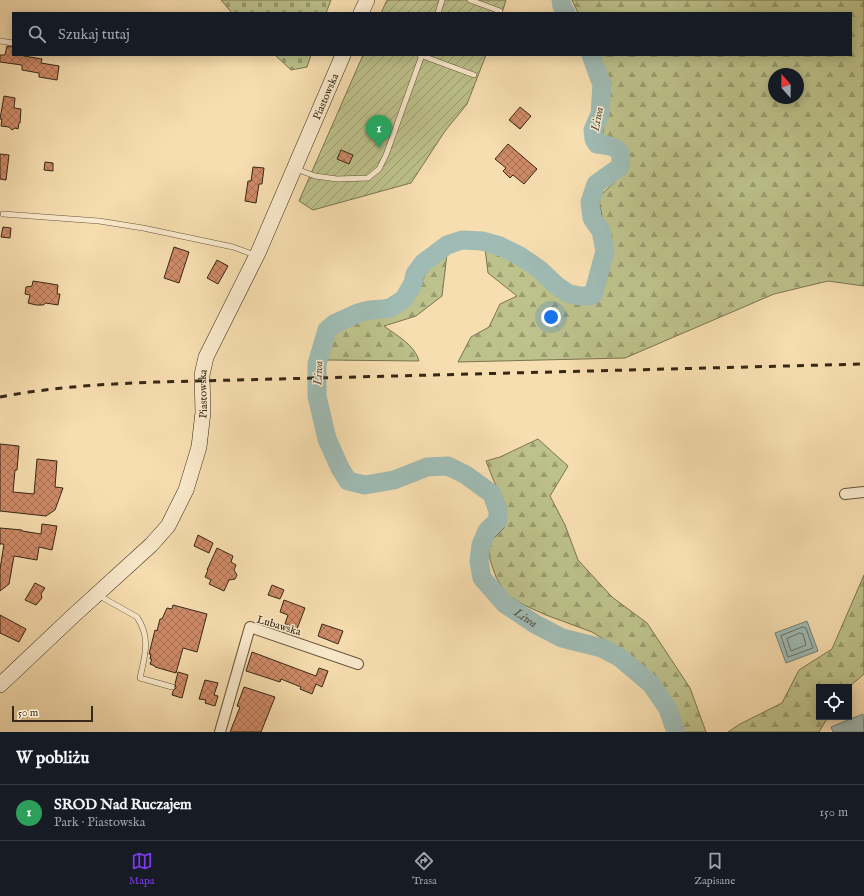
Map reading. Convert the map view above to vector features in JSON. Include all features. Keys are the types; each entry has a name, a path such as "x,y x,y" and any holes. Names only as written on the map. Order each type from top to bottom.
{"street":[{"path":"361,12 367,0"},
{"name":"Piastowska","path":"0,684 152,545 168,526 178,508 186,490 200,441 203,412 202,375 206,357 256,255 343,56"},
{"path":"844,494 864,492"},
{"name":"Lubawska","path":"220,732 250,627 358,664"}],"lane":[{"path":"438,12 442,0"},
{"path":"470,0 500,11"},
{"path":"0,41 12,43"},
{"path":"294,168 311,175 337,179 368,178 379,169 386,155 421,56"},
{"path":"424,56 474,75"},
{"path":"3,214 99,221 143,228 233,247 256,255"},
{"path":"97,594 137,616 141,623 147,641 140,678 172,687"}],"green space":[{"path":"221,0 331,0 326,12 231,12"},
{"path":"387,0 506,0 502,12 381,12"},
{"path":"572,0 864,0 864,286 828,281 774,294 625,358 458,362 471,337 489,327 500,304 517,296 488,273 485,248 530,270 556,296 588,303 600,296 610,251 598,198 628,169 624,144 602,138 611,83 598,56 852,56 852,12 578,12"},
{"path":"276,56 311,56 307,67 291,70"},
{"path":"363,56 486,56 467,104 445,131 411,183 313,210 299,201"},
{"path":"447,254 442,296 416,316 384,326 400,337 414,350 419,361 326,360 333,335 366,316 393,312 416,296 429,266"},
{"path":"538,439 568,466 550,496 565,525 578,560 612,597 647,623 690,688 706,732 684,732 677,714 660,688 643,667 592,632 546,615 524,605 506,594 496,577 490,560 489,543 504,528 506,506 486,461 500,457"},
{"path":"864,575 864,674 852,684 816,684 816,720 826,720 819,732 728,732 740,724 782,703 799,670 832,649"}],"water":[{"path":"807,621 818,651 786,663 775,633"},
{"path":"863,714 864,732 833,732 831,727 852,720 852,718"}],"building":[{"path":"7,46 12,47 12,56 42,59 41,63 59,66 57,80 39,77 39,73 22,70 22,65 0,62 0,55 5,55"},
{"path":"4,96 15,98 14,108 21,109 18,129 15,128 12,130 9,127 1,126 2,119 0,119"},
{"path":"520,107 531,116 520,129 509,120"},
{"path":"508,144 537,169 524,184 513,175 510,178 503,171 506,168 495,159"},
{"path":"341,150 353,155 349,164 337,159"},
{"path":"0,154 9,155 6,180 0,179"},
{"path":"45,162 53,163 53,171 44,170"},
{"path":"253,167 264,168 262,184 259,184 256,203 245,201 248,181 251,181"},
{"path":"3,227 11,228 10,238 1,237"},
{"path":"174,247 189,252 179,283 164,278"},
{"path":"217,260 228,266 218,284 207,278"},
{"path":"33,281 58,285 57,294 60,294 58,305 46,303 43,305 36,305 28,303 30,295 25,294 26,287 32,286"},
{"path":"0,444 19,446 13,492 34,494 37,459 57,461 55,487 63,488 55,510 46,516 0,511"},
{"path":"42,524 57,526 52,550 39,547 37,560 14,556 9,584 0,591 0,569 4,544 0,544 0,528 22,530 41,534"},
{"path":"198,535 213,543 209,553 194,546"},
{"path":"217,548 233,556 231,562 236,565 234,570 237,575 235,579 229,580 224,591 209,584 211,580 205,577"},
{"path":"35,583 45,588 41,594 42,598 36,605 25,600"},
{"path":"272,585 284,590 280,599 268,595"},
{"path":"284,600 305,608 297,629 285,624 288,615 280,612"},
{"path":"173,605 207,614 197,652 183,648 176,673 150,664 152,659 150,659 151,654 149,654 155,630 157,631 160,619 162,619 167,608 172,609"},
{"path":"0,615 26,629 19,642 0,633"},
{"path":"322,624 343,631 338,644 318,636"},
{"path":"252,652 316,676 319,668 328,671 322,687 316,684 312,694 300,689 301,687 281,679 280,682 246,671"},
{"path":"178,672 188,675 182,698 172,695 176,688 175,684"},
{"path":"205,680 218,683 214,695 218,696 215,706 205,703 206,700 199,699"},
{"path":"244,687 275,697 261,732 230,732 240,707 237,706"}],"waterway":[{"name":"Liwa","path":"561,0 565,12"},
{"name":"Liwa","path":"591,56 602,85 600,114 593,130 594,139 597,144 613,147 619,151 621,160 620,167 596,184 590,202 592,218 601,231 605,251 593,295 581,296 569,294 556,285 539,269 520,256 500,246 482,241 462,240 447,245 423,263 415,274 413,283 404,299 390,308 358,313 334,324 327,330 317,364 317,396 327,439 340,468 348,481 365,485 394,480 427,467 448,466 466,475 492,494 498,511 498,520 487,531 481,545 479,561 482,578 505,604 535,624 562,638 602,648 619,657 651,684 668,709 676,732"}],"railway":[{"path":"0,397 79,386 158,382 864,364"}],"place":[{"name":"SROD Nad Ruczajem","path":"379,148"}]}
